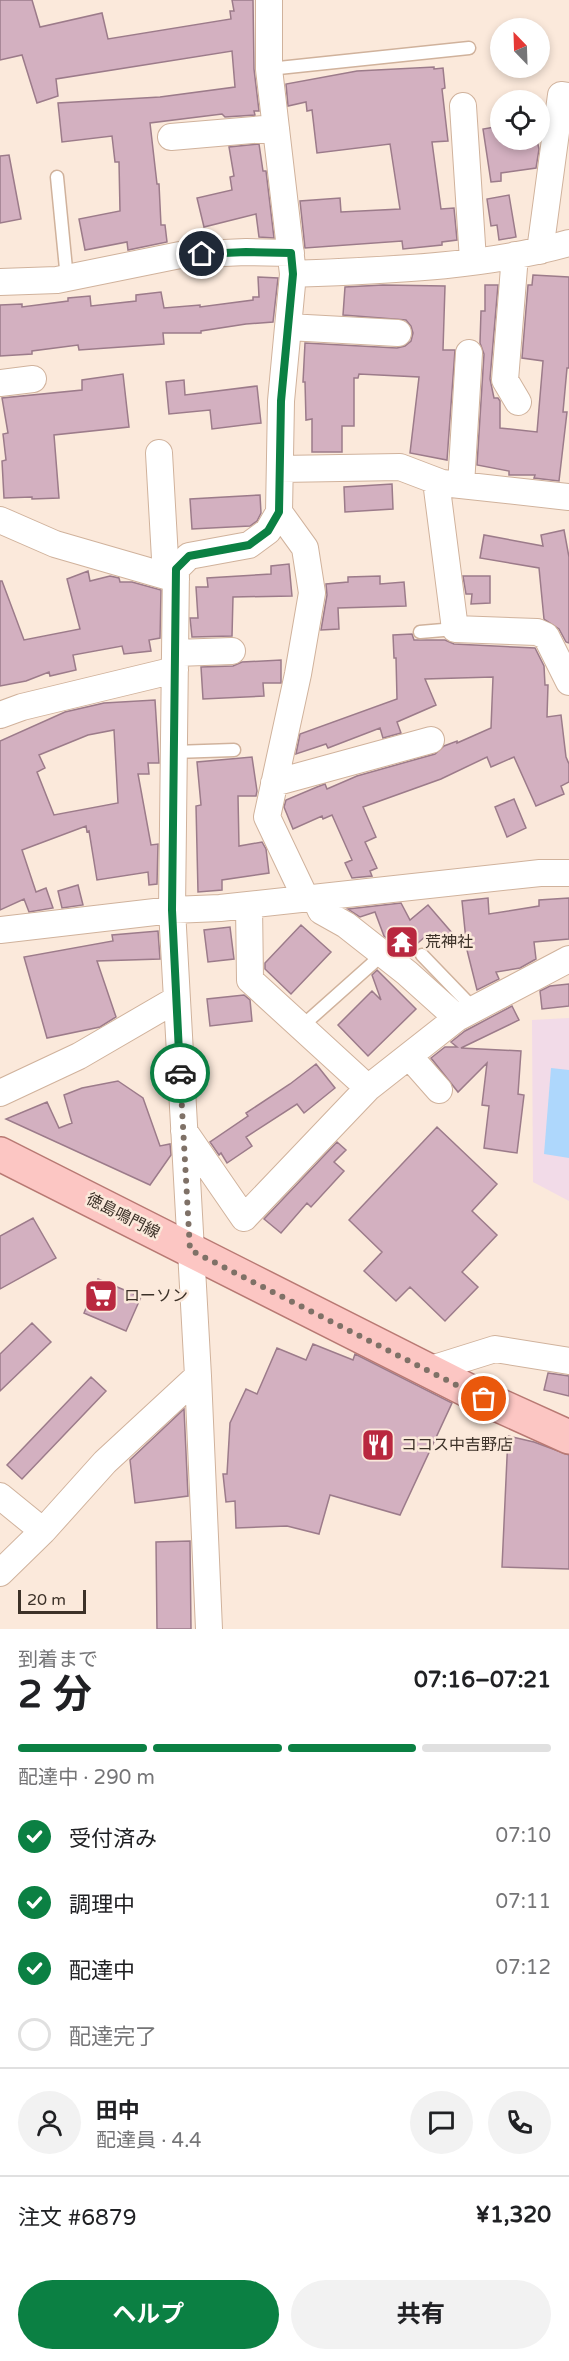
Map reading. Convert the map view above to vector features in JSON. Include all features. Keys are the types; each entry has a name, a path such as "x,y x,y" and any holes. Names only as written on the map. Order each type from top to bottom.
{"main road":[{"name":"徳島鳴門線","path":"0,1154 428,1370 569,1437"}],"street":[{"path":"171,578 176,569 189,556 249,545 268,531 279,512 281,401 292,264 269,69 269,0"},
{"path":"540,251 561,169 563,132 561,95 569,96"},
{"path":"463,106 473,260"},
{"path":"171,137 276,128"},
{"path":"0,282 67,279 180,255 246,252 292,264 415,268 540,251 569,243"},
{"path":"515,255 505,380 518,402"},
{"path":"288,327 398,333"},
{"path":"461,485 469,353"},
{"path":"0,383 33,379"},
{"path":"159,453 176,661 172,910 198,1376 209,1629"},
{"path":"280,469 399,467 436,481 461,485 568,493"},
{"path":"436,481 455,629 537,632 546,636 569,682"},
{"path":"279,512 305,548 312,593 298,674 267,817 310,898 321,911 346,925 466,1014"},
{"path":"0,520 55,544 171,578"},
{"path":"0,715 176,661 232,651"},
{"path":"274,783 430,740"},
{"path":"0,930 172,910 249,905 540,873 569,873"},
{"path":"249,905 250,980 368,1088"},
{"path":"184,1131 244,1218 368,1088 466,1014 569,959"},
{"path":"0,1093 79,1056 177,999"},
{"path":"409,1056 440,1090"},
{"path":"428,1370 495,1349 569,1361"},
{"path":"0,1573 43,1531 105,1462 198,1376"},
{"path":"0,1496 43,1531"}],"lane":[{"path":"269,69 469,48"},
{"path":"57,177 67,279"},
{"path":"420,632 455,629"},
{"path":"174,752 234,750"},
{"path":"301,1027 383,954"},
{"path":"422,955 466,1014"}],"shaded area":[{"path":"569,1018 569,1201 533,1182 532,1020"}],"water":[{"path":"551,1068 569,1070 569,1158 544,1154"}],"building":[{"path":"0,0 32,0 40,27 102,13 108,39 231,19 230,11 234,11 232,0 253,0 254,69 259,111 254,111 255,115 225,117 222,114 150,123 157,184 159,184 161,225 165,225 167,242 128,250 127,242 85,250 79,219 120,211 119,162 115,162 112,136 62,142 58,103 160,97 235,87 232,51 56,79 58,96 37,103 22,55 0,60"},
{"path":"434,67 434,69 443,68 445,88 442,89 448,141 432,142 441,209 454,208 457,240 442,242 442,245 403,249 402,241 305,248 300,201 340,198 341,212 400,209 390,144 317,153 312,110 307,111 306,102 288,106 286,84 357,71"},
{"path":"490,128 490,150 539,150 536,168 501,173 501,181 491,182 483,129"},
{"path":"259,144 263,171 266,171 274,238 259,237 256,214 204,227 197,198 232,190 230,177 234,176 229,147"},
{"path":"9,155 21,219 0,223 0,156"},
{"path":"509,195 516,237 499,240 497,225 491,226 487,199"},
{"path":"533,275 569,277 569,368 567,368 563,412 567,412 559,481 534,478 535,475 509,475 509,471 477,465 484,354 480,343 481,311 485,311 485,285 498,285 490,379 494,398 500,401 500,428 537,432 543,361 522,358 528,285 532,285"},
{"path":"258,277 278,278 273,322 246,324 201,331 201,333 163,333 164,344 79,350 78,345 32,351 32,354 0,356 0,305 22,304 22,307 90,296 91,306 136,301 136,295 161,292 164,308 200,305 200,307 253,300 253,297 259,297"},
{"path":"445,286 443,350 455,350 447,460 410,453 419,377 359,374 358,378 354,378 354,426 342,426 342,452 312,452 312,419 306,420 305,382 303,382 305,343 397,348 405,346 411,341 413,333 406,320 343,315 345,287"},
{"path":"123,374 129,427 54,435 59,498 4,498 2,461 6,460 3,434 8,433 2,398 82,390 82,380"},
{"path":"184,380 185,395 257,386 261,423 212,429 210,410 169,414 166,382"},
{"path":"392,484 393,509 345,512 344,487"},
{"path":"260,495 261,513 257,521 250,526 192,529 190,499"},
{"path":"564,530 569,557 569,643 566,642 559,629 544,619 539,568 480,558 484,535 543,546 541,535"},
{"path":"289,564 292,596 233,597 232,636 192,637 190,618 198,618 196,587 208,587 207,578 271,574 271,566"},
{"path":"88,571 90,581 110,576 119,578 120,582 132,582 161,590 160,638 149,640 151,651 124,654 122,646 73,655 76,670 50,676 49,672 26,681 0,686 0,581 2,581 24,640 80,629 67,579"},
{"path":"380,576 380,584 404,582 406,606 338,608 339,629 321,630 327,595 326,584 348,582 348,577"},
{"path":"463,576 490,576 490,603 471,604 472,594 466,594"},
{"path":"412,634 414,640 445,640 454,644 535,648 544,666 545,685 548,685 547,717 561,715 566,757 569,764 569,782 561,786 564,794 536,806 514,757 491,767 487,757 441,779 363,807 376,837 365,842 377,868 370,871 372,876 352,878 345,863 352,860 332,815 323,819 322,816 293,829 284,807 286,800 325,784 327,789 357,776 435,754 444,746 457,741 457,743 491,728 493,677 425,679 436,705 397,722 401,733 383,738 380,728 328,748 326,744 296,754 300,734 397,699 393,635"},
{"path":"281,660 281,683 263,683 264,696 203,699 201,667"},
{"path":"155,700 159,763 148,763 149,774 138,774 151,845 158,844 157,884 149,885 148,872 97,880 89,831 87,832 86,826 22,850 36,892 46,888 53,908 29,912 24,899 0,910 0,741 65,712 104,703","holes":["114,730 118,803 54,815 37,772 45,768 39,755 88,735"]},
{"path":"252,757 257,791 256,796 238,796 239,846 262,842 266,849 269,873 222,880 222,890 198,892 196,806 201,805 197,762"},
{"path":"514,799 526,828 507,837 495,807"},
{"path":"78,885 83,905 62,908 58,891"},
{"path":"488,898 489,914 539,906 539,900 569,898 569,939 534,942 536,959 520,968 496,972 499,979 477,990 467,950 462,901"},
{"path":"401,903 410,920 428,905 453,934 436,948 426,936 406,953 384,936 375,912 360,917 348,909"},
{"path":"301,925 331,952 291,994 265,969 265,963"},
{"path":"230,927 234,959 208,962 204,930"},
{"path":"158,931 160,959 97,961 116,1017 100,1027 47,1038 24,957 113,941 112,935"},
{"path":"377,970 416,1009 368,1056 338,1025 372,991 381,1000 372,975"},
{"path":"569,984 569,1006 542,1009 540,991 550,986"},
{"path":"244,995 250,1000 252,1021 210,1026 207,999"},
{"path":"512,1006 519,1020 461,1048 521,1051 518,1094 524,1095 517,1153 484,1148 489,1106 482,1105 487,1063 458,1092 431,1058 445,1047 457,1047 451,1042 465,1031"},
{"path":"316,1064 335,1088 304,1113 297,1104 246,1137 252,1146 227,1163 210,1142 248,1116 246,1113"},
{"path":"118,1081 143,1098 160,1146 170,1144 171,1155 150,1185 6,1119 47,1102 59,1128 72,1123 64,1095 82,1088"},
{"path":"437,1127 497,1184 472,1211 497,1235 462,1272 478,1287 445,1321 410,1287 396,1301 364,1271 382,1252 349,1220"},
{"path":"337,1142 346,1150 334,1162 344,1171 311,1207 307,1203 281,1233 264,1219"},
{"path":"33,1218 56,1258 0,1289 0,1236"},
{"path":"98,1279 141,1297 126,1331 84,1313"},
{"path":"32,1323 51,1342 0,1391 0,1354"},
{"path":"313,1344 353,1360 355,1354 452,1403 400,1515 330,1495 319,1534 287,1526 236,1528 235,1501 226,1502 223,1474 227,1474 230,1423 246,1389 257,1394 277,1348 306,1360"},
{"path":"548,1373 569,1376 569,1396 544,1390"},
{"path":"91,1377 106,1391 22,1479 7,1465"},
{"path":"184,1409 188,1496 135,1503 130,1460"},
{"path":"508,1436 534,1442 569,1455 569,1569 502,1567"},
{"path":"190,1541 191,1629 157,1629 156,1542"}],"way so far":[{"path":"180,1073 190,1250 484,1399"}],"place":[{"name":"荒神社","path":"402,942"},
{"name":"ローソン","path":"101,1296"},
{"name":"ココス中吉野店","path":"378,1445"}],"route":[{"path":"180,1073 172,910 176,569 189,556 249,545 268,531 279,512 281,401 293,274 291,253 202,254"}]}
